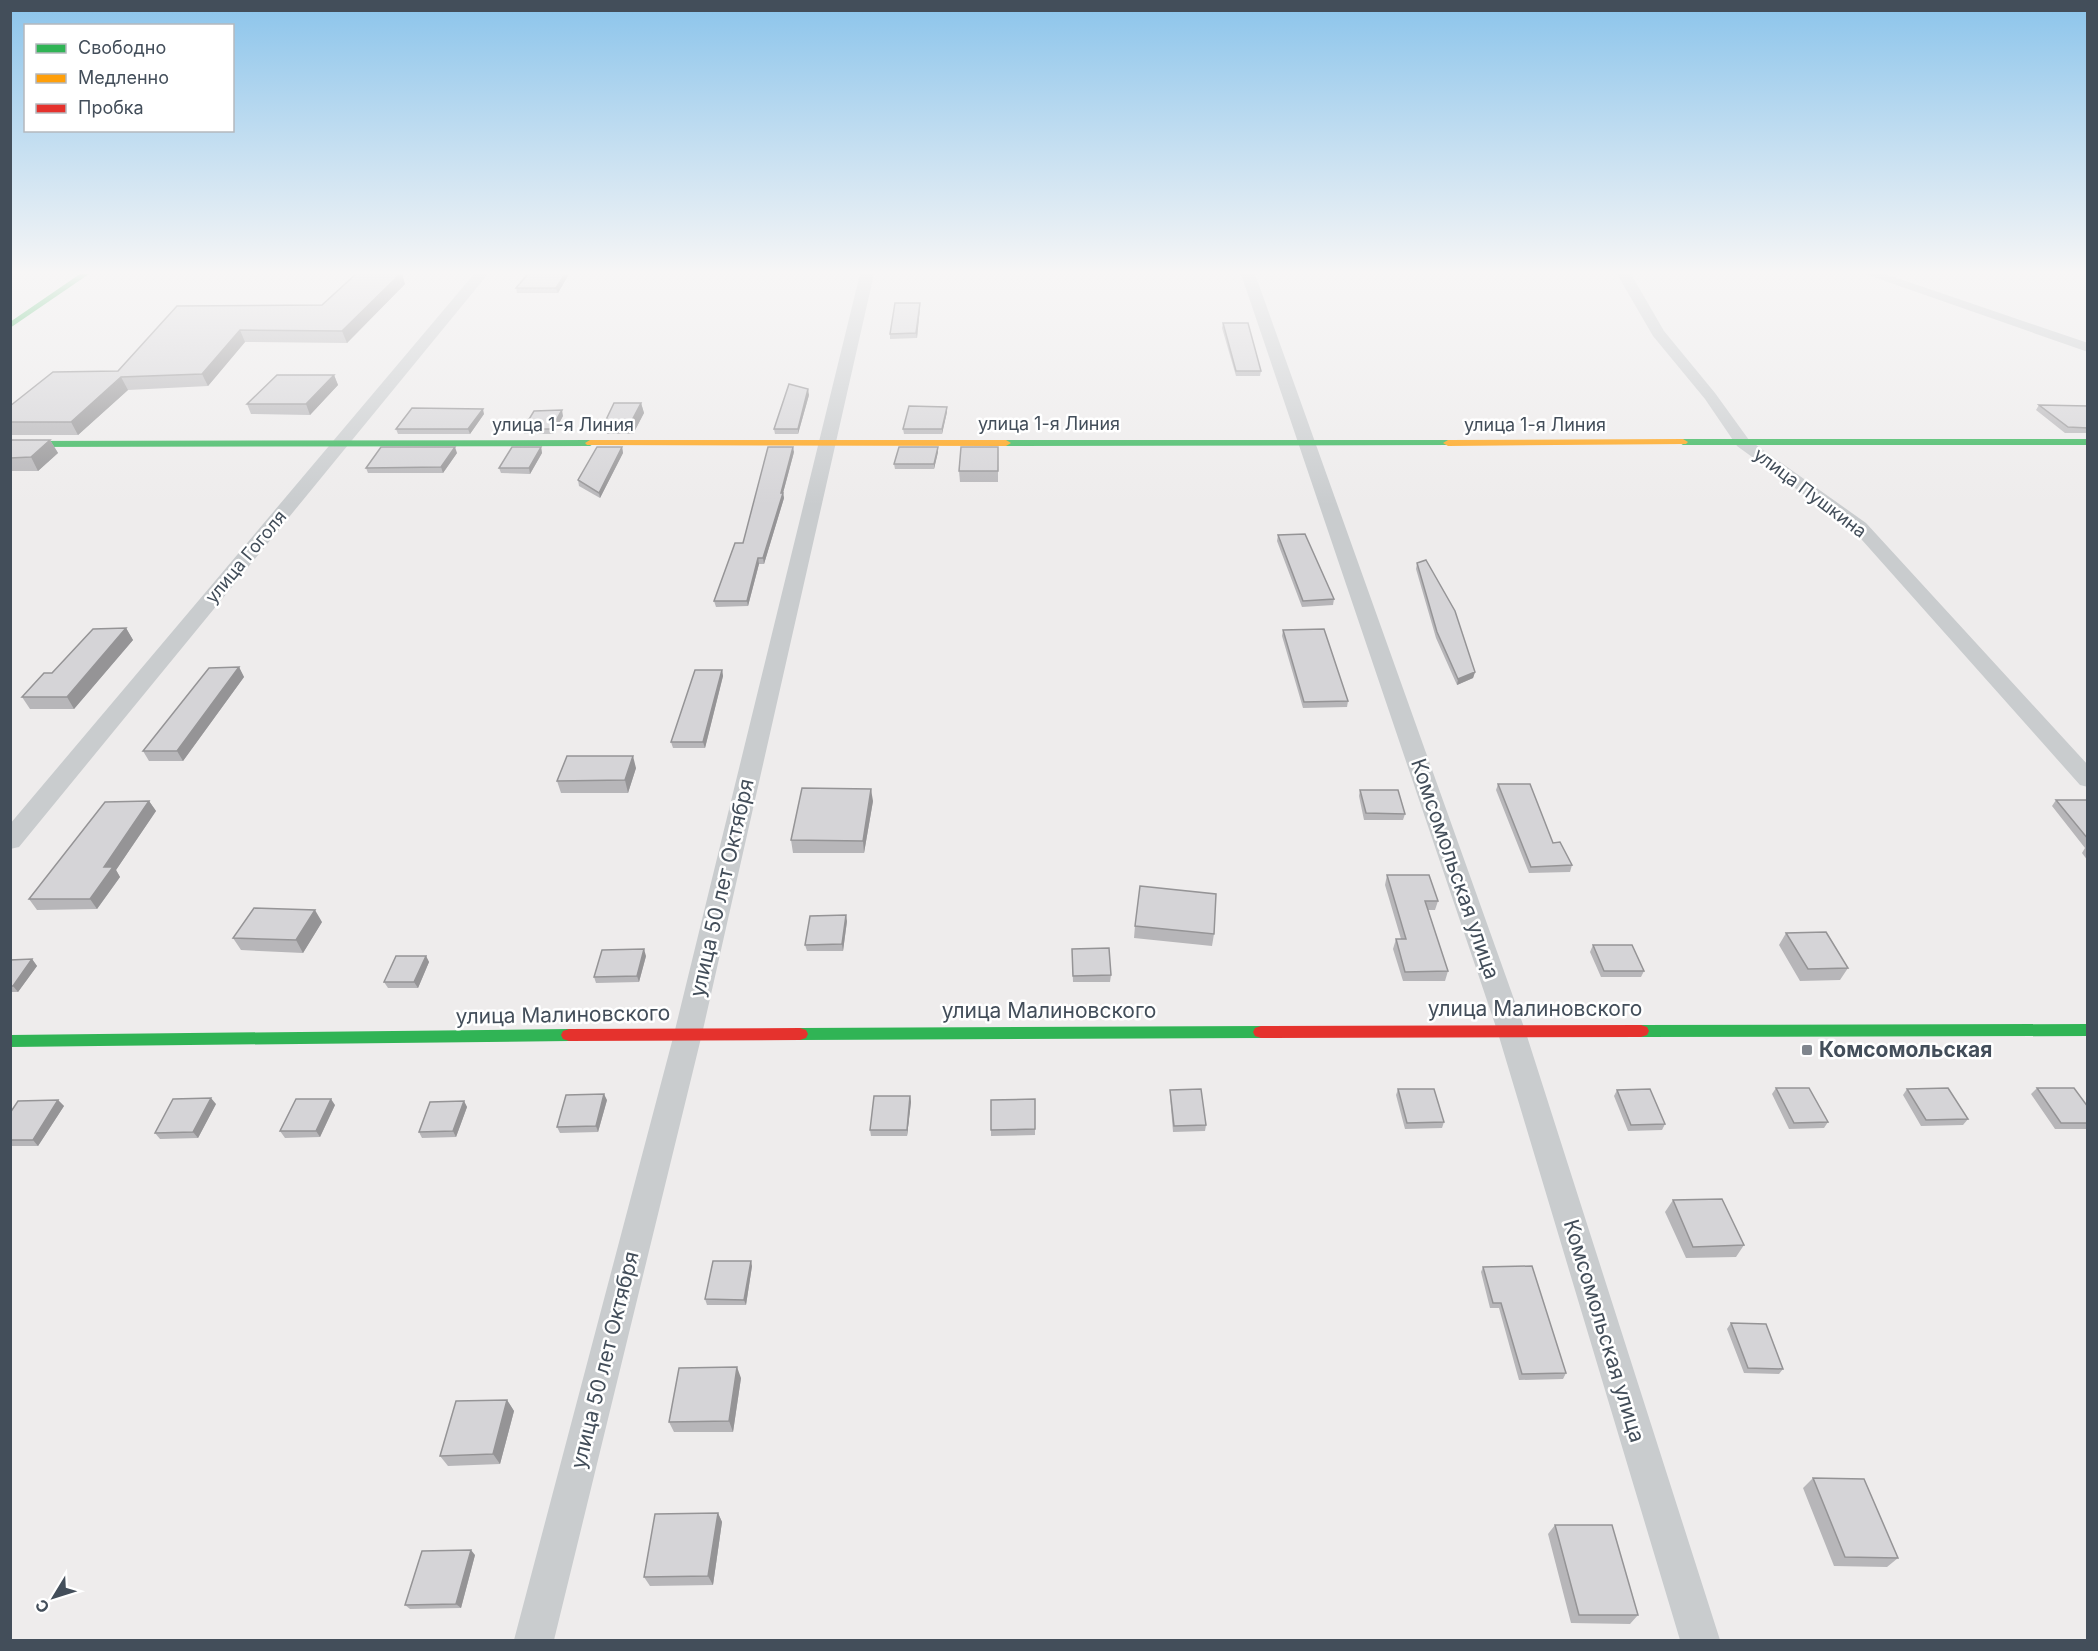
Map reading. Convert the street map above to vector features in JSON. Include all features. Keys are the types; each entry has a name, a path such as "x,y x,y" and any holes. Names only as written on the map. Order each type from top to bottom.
{"street":[{"name":"улица Гоголя","path":"10,841 417,351"},
{"name":"улица 50 лет Октября","path":"534,1641 688,1034 849,351"},
{"name":"Комсомольская улица","path":"1275,351 1511,1030 1700,1641"},
{"name":"улица Пушкина","path":"1673,351 1710,396 1743,443 1860,527 2088,780"},
{"name":"улица 1-я Линия","path":"10,444 828,441 1307,444 2088,442"},
{"name":"улица Малиновского","path":"10,1041 688,1034 2088,1029"}],"building":[{"path":"136,351 222,351 202,374 121,377 71,422 10,422 10,406 53,372 118,371"},
{"path":"1231,351 1256,351 1261,371 1236,371"},
{"path":"277,375 334,375 306,404 247,404"},
{"path":"789,384 808,389 798,429 774,429"},
{"path":"614,403 641,403 630,424 604,424"},
{"path":"2039,405 2088,406 2088,428 2068,427"},
{"path":"909,406 947,407 942,429 903,429"},
{"path":"412,408 483,409 468,429 396,429"},
{"path":"562,410 551,429 523,429 534,411"},
{"path":"10,440 50,440 31,457 10,458"},
{"path":"381,447 455,447 441,467 366,468"},
{"path":"512,447 541,447 529,468 499,468"},
{"path":"597,447 622,447 599,493 578,480"},
{"path":"768,447 793,447 781,493 783,493 763,558 758,558 747,601 714,601 735,543 743,543"},
{"path":"899,447 938,447 934,464 894,464"},
{"path":"961,447 998,447 998,471 959,471"},
{"path":"1305,534 1334,599 1303,601 1278,535"},
{"path":"1426,560 1455,611 1475,672 1458,679 1437,632 1417,563"},
{"path":"126,628 67,697 22,697 44,673 52,673 93,629"},
{"path":"1324,629 1348,701 1304,702 1283,630"},
{"path":"239,667 177,751 143,751 209,668"},
{"path":"695,670 722,670 703,742 671,742"},
{"path":"567,756 633,756 625,780 557,781"},
{"path":"1498,784 1530,784 1553,843 1560,842 1572,865 1531,867"},
{"path":"802,788 871,789 863,841 791,840"},
{"path":"1360,790 1398,790 1405,814 1366,813"},
{"path":"2056,800 2088,800 2088,839"},
{"path":"149,801 104,867 113,867 90,899 29,899 105,802"},
{"path":"1387,875 1429,875 1438,901 1425,901 1448,971 1405,972 1396,939 1406,939"},
{"path":"1140,886 1216,894 1214,934 1135,926"},
{"path":"254,908 315,910 296,940 233,938"},
{"path":"846,915 842,944 805,945 810,916"},
{"path":"1826,932 1848,968 1808,969 1786,933"},
{"path":"1593,945 1632,945 1644,971 1604,971"},
{"path":"1109,948 1111,975 1073,976 1072,949"},
{"path":"644,949 637,976 594,977 602,950"},
{"path":"396,956 426,956 414,982 384,982"},
{"path":"32,959 13,986 10,986 10,960"},
{"path":"1776,1088 1809,1088 1828,1122 1794,1123"},
{"path":"1948,1088 1968,1119 1926,1120 1907,1089"},
{"path":"2037,1088 2074,1088 2088,1107 2088,1123 2061,1123"},
{"path":"1201,1089 1206,1125 1174,1126 1170,1090"},
{"path":"1398,1089 1434,1089 1444,1122 1407,1123"},
{"path":"1650,1089 1665,1124 1631,1125 1617,1090"},
{"path":"604,1094 596,1126 557,1127 566,1095"},
{"path":"874,1096 910,1096 907,1130 870,1130"},
{"path":"211,1098 193,1132 155,1133 173,1099"},
{"path":"296,1099 331,1099 316,1131 280,1131"},
{"path":"1035,1099 1035,1129 991,1130 991,1100"},
{"path":"58,1100 33,1140 10,1140 10,1113 18,1101"},
{"path":"464,1101 453,1131 419,1132 430,1102"},
{"path":"1722,1199 1744,1245 1693,1247 1673,1200"},
{"path":"713,1261 751,1261 744,1300 705,1299"},
{"path":"1532,1266 1566,1373 1522,1374 1501,1303 1493,1303 1483,1267"},
{"path":"1731,1323 1766,1324 1783,1369 1748,1368"},
{"path":"737,1367 729,1421 669,1422 679,1368"},
{"path":"507,1400 493,1454 440,1456 456,1401"},
{"path":"1813,1478 1864,1479 1898,1558 1845,1557"},
{"path":"718,1513 708,1576 644,1577 655,1514"},
{"path":"1555,1525 1612,1525 1638,1615 1579,1615"},
{"path":"471,1550 456,1604 405,1605 422,1551"}],"traffic: fast":[{"path":"1683,442 2088,442"},
{"path":"10,444 590,443"},
{"path":"1006,443 1448,443"},
{"path":"1641,1031 2088,1030"},
{"path":"800,1034 1261,1032"},
{"path":"10,1041 569,1035"}],"traffic: slow":[{"path":"1448,443 1683,442"},
{"path":"590,443 1006,443"}],"traffic: jam":[{"path":"1261,1032 1641,1031"},
{"path":"569,1035 800,1034"}],"place":[{"name":"Комсомольская","path":"1807,1050"}]}
